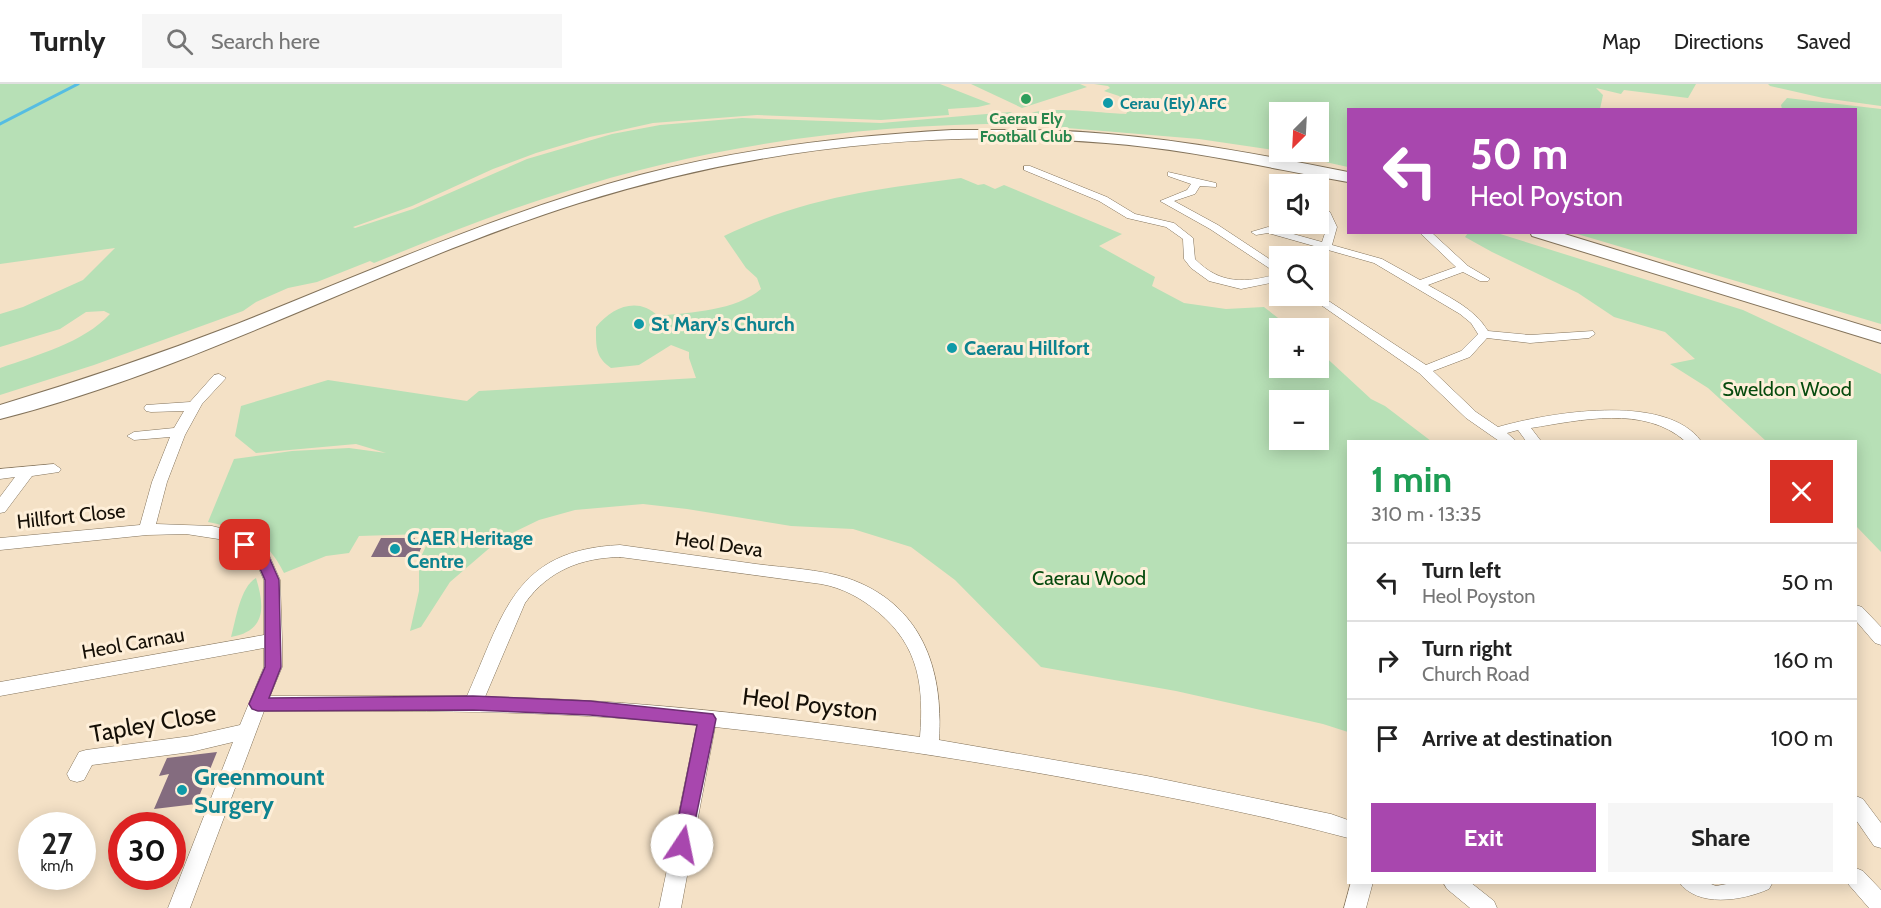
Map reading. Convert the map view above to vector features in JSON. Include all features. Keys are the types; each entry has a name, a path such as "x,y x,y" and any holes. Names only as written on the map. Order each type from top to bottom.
{"main road":[{"path":"0,401 89,374 168,346 564,195 630,176 721,155 814,140 908,131 1014,132 1182,140 1282,156 1347,170"},
{"path":"0,412 187,350 509,222 638,181 730,160 819,146 914,137 1014,132"},
{"path":"1092,135 1180,146 1347,177"},
{"path":"1545,234 1881,337"},
{"path":"1570,234 1881,328"}],"street":[{"path":"1027,168 1055,175 1103,198 1131,216 1170,225 1188,238 1187,254 1193,264 1221,282 1240,286 1269,280"},
{"path":"1170,174 1197,183 1212,185"},
{"path":"1197,183 1191,192 1165,201 1214,227 1269,264"},
{"path":"1326,246 1332,227 1329,220"},
{"path":"1256,232 1268,231 1322,246"},
{"path":"1426,234 1464,268 1484,279"},
{"path":"1329,248 1378,261 1464,311 1476,321 1484,334"},
{"path":"1418,285 1464,268"},
{"path":"1329,306 1424,370 1471,415 1508,440"},
{"path":"1563,325 1572,336"},
{"path":"1484,334 1530,339 1589,334"},
{"path":"1424,370 1457,359 1474,349 1484,334"},
{"path":"147,530 164,466 194,406 219,378"},
{"path":"151,408 194,406"},
{"path":"1496,432 1520,424 1616,413 1635,414 1672,425 1693,440"},
{"path":"1520,424 1533,440"},
{"path":"134,436 181,432"},
{"path":"0,474 54,469"},
{"path":"0,508 27,472"},
{"name":"Hillfort Close","path":"0,544 147,530 186,529 212,531 230,536 262,559 272,580 273,667 246,731 179,908"},
{"name":"Heol Deva","path":"473,703 518,600 526,587 559,563 577,556 598,551 620,551 809,577 842,583 868,596 890,612 910,634 923,655 930,682 933,711 929,745"},
{"path":"1857,612 1881,638"},
{"name":"Heol Carnau","path":"0,689 273,640"},
{"name":"Heol Poyston","path":"258,704 473,703 590,708 707,719 929,745 1202,794 1347,829"},
{"path":"670,908 707,719"},
{"name":"Tapley Close","path":"77,774 86,758 159,749 246,731"},
{"path":"1857,807 1881,839"},
{"path":"1857,879 1881,906"},
{"path":"1355,908 1361,884"},
{"path":"1456,884 1486,908"},
{"path":"1693,884 1706,894 1725,897 1757,884"}],"green space":[{"path":"0,84 940,84 991,104 948,109 949,115 881,120 757,115 653,123 590,137 536,153 493,169 412,206 353,227 355,228 413,209 527,159 612,134 660,125 742,118 881,123 1010,112 1039,124 918,127 797,139 678,161 619,176 514,209 374,263 370,261 317,282 288,288 256,302 243,311 94,365 0,395 0,368 73,340 87,333 110,314 104,311 86,312 60,329 0,347 0,314 23,307 83,280 115,248 0,264"},
{"name":"Caerau Ely Football Club","path":"971,84 1080,84 1087,87 1022,108"},
{"path":"1094,84 1696,84 1688,98 1624,90 1621,94 1596,88 1603,95 1600,108 1347,108 1347,167 1325,162 1329,162 1329,102 1269,102 1269,149 1199,139 1055,127 1027,116 1034,112 1058,110 1126,114 1128,111 1121,107 1130,105 1119,96 1104,91 1110,88"},
{"path":"1768,84 1881,84 1881,106 1823,98"},
{"path":"1787,98 1881,109 1881,324 1577,234 1857,234 1857,108 1782,108 1781,105"},
{"name":"Caerau Wood","path":"961,178 995,189 1004,185 1122,234 1099,246 1155,277 1152,286 1184,303 1226,309 1264,307 1278,318 1269,318 1269,378 1329,378 1329,360 1371,399 1385,406 1430,440 1347,440 1347,732 1323,724 1176,691 1041,667 955,580 911,547 853,529 791,526 643,504 575,510 539,520 500,539 450,582 421,627 410,631 419,591 419,561 426,546 425,534 359,536 349,553 326,556 284,573 262,543 244,532 208,522 234,459 292,451 349,448 386,453 356,444 256,453 235,436 241,406 328,380 467,401 479,391 696,378 689,352 671,345 639,365 611,368 599,355 596,327 610,314 625,306 642,306 658,316 713,309 751,296 761,289 757,278 746,268 724,236 782,212 840,197"},
{"name":"Sweldon Wood","path":"1467,234 1500,234 1743,310 1881,374 1881,552 1857,527 1857,440 1765,440 1708,388 1670,364 1695,359 1665,332 1614,317 1578,293 1465,237"},
{"path":"256,578 261,599 260,616 251,629 231,637 242,596"}],"building":[{"name":"CAER Heritage Centre","path":"381,538 415,538 412,544 423,544 417,557 371,557"},
{"path":"217,752 196,804 154,809 169,774 159,776 167,758"}],"waterway":[{"path":"0,124 78,84"}],"place":[{"name":"Caerau Ely Football Club","path":"1026,99"},
{"name":"Cerau (Ely) AFC","path":"1108,103"},
{"name":"St Mary's Church","path":"639,324"},
{"name":"Caerau Hillfort","path":"952,348"},
{"name":"CAER Heritage Centre","path":"395,549"},
{"name":"Greenmount Surgery","path":"182,790"}],"route":[{"path":"245,545 262,559 272,580 273,667 258,704 473,703 590,708 707,719 682,845"}]}
